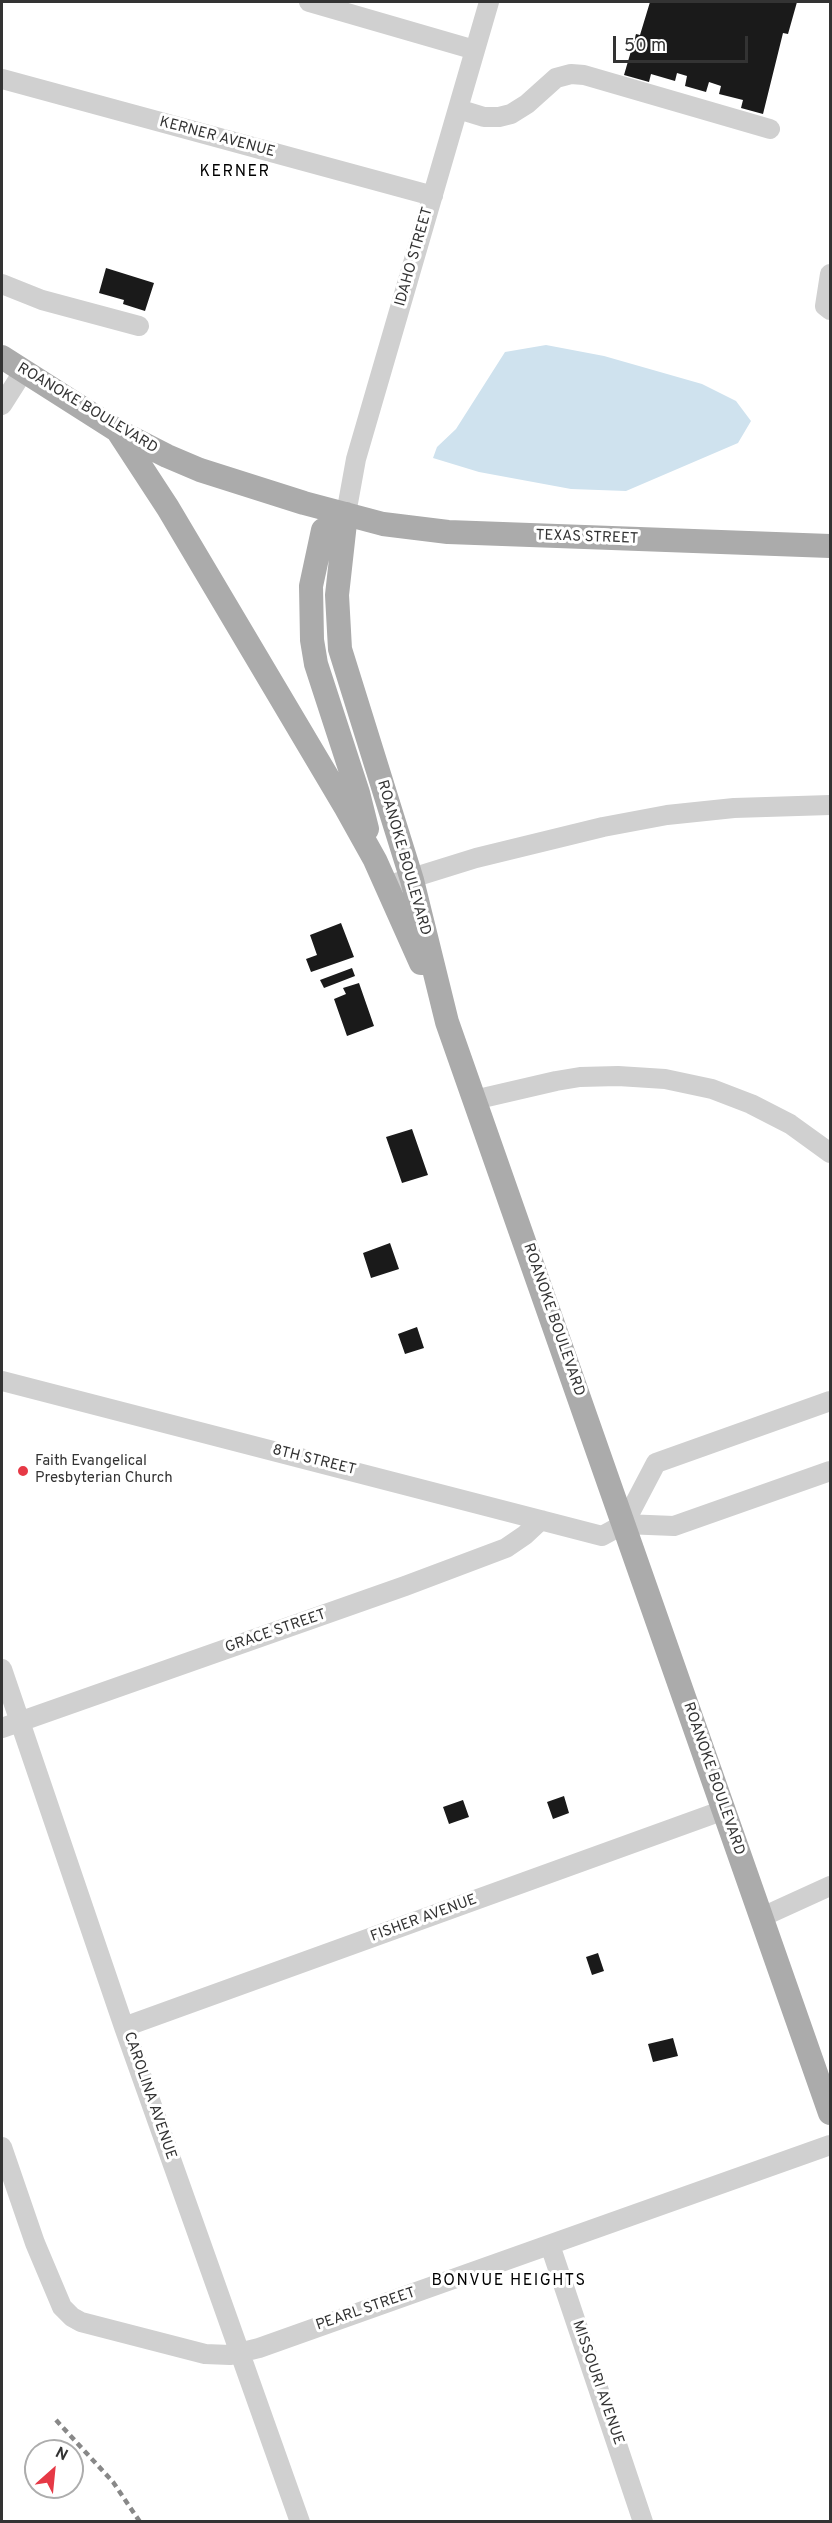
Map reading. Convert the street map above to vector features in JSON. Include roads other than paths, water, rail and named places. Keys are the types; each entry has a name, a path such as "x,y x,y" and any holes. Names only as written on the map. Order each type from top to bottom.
{"main road":[{"name":"ROANOKE BOULEVARD","path":"2,357 118,431 167,456 200,470 346,514"},
{"path":"118,431 168,508 375,860 447,1022"},
{"name":"ROANOKE BOULEVARD","path":"346,514 323,530 311,586 312,640 316,664 358,793 375,860"},
{"name":"ROANOKE BOULEVARD","path":"346,514 337,595 340,649 412,880 447,1022 831,2113"},
{"name":"TEXAS STREET","path":"346,514 383,524 448,532 831,546"}],"street":[{"path":"309,2 475,50"},
{"name":"IDAHO STREET","path":"346,514 356,459 489,2"},
{"path":"458,110 484,117 511,114 527,104 556,78 571,74 584,75 770,129"},
{"name":"KERNER AVENUE","path":"2,79 433,196"},
{"path":"831,274 825,306 831,310"},
{"path":"2,284 42,300 139,326"},
{"path":"2,405 23,372"},
{"path":"386,886 412,880 476,858 603,827 667,815 734,808 831,805"},
{"path":"474,1100 580,1077 618,1076 665,1079 712,1089 751,1104 790,1124 831,1153"},
{"name":"8TH STREET","path":"2,1381 602,1536 624,1524"},
{"path":"831,1401 656,1463 624,1524 674,1526 831,1471"},
{"name":"GRACE STREET","path":"10,1725 394,1590 495,1552 525,1535 541,1520"},
{"name":"CAROLINA AVENUE","path":"2,1669 10,1725 124,2026 300,2522"},
{"name":"FISHER AVENUE","path":"124,2026 724,1810"},
{"path":"762,1917 831,1886"},
{"name":"PEARL STREET","path":"2,2146 35,2243 62,2307 72,2317 81,2322 205,2354 239,2354 831,2145"},
{"name":"MISSOURI AVENUE","path":"550,2245 643,2522"}],"water":[{"path":"546,345 604,356 702,384 736,401 751,421 738,443 626,491 571,489 479,472 433,458 437,447 456,429 505,352"}],"railway":[{"path":"56,2420 113,2482 140,2522"}],"place":[{"name":"Faith Evangelical Presbyterian Church","path":"23,1471"}],"district":[{"name":"KERNER","path":"235,173"},
{"name":"BONVUE HEIGHTS","path":"509,2282"}]}
